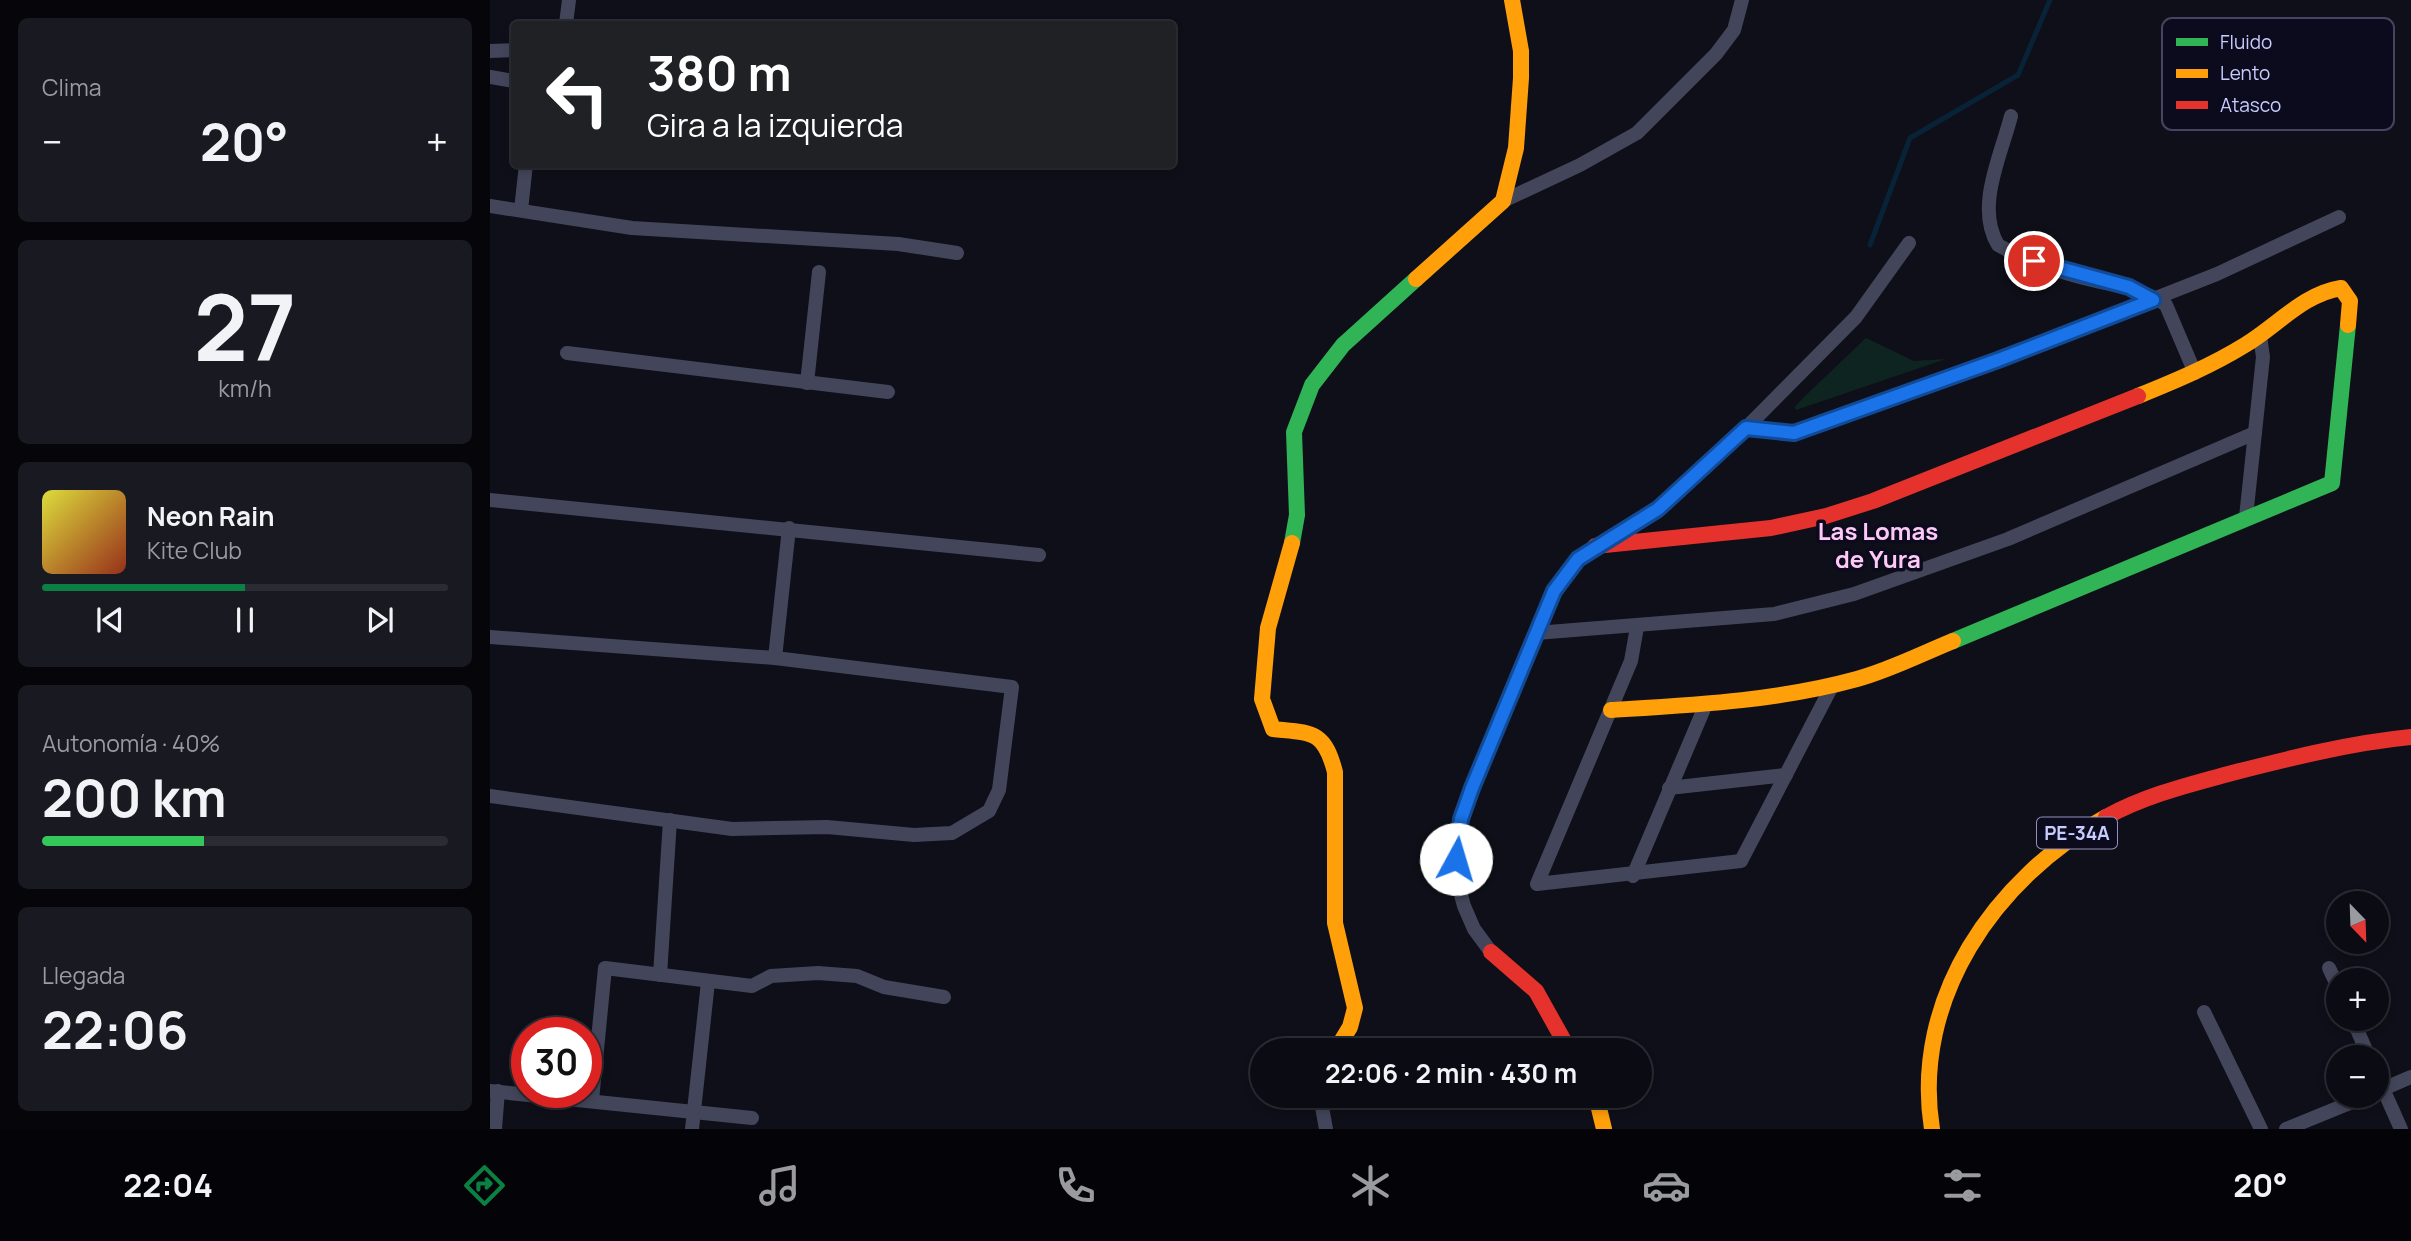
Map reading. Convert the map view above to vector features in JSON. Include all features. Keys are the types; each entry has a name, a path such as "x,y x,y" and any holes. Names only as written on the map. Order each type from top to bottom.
{"main road":[{"path":"1343,1038 1353,1019 1355,1001 1335,920 1338,853 1333,759 1321,738 1304,732 1273,730 1262,699 1268,628 1290,557 1297,514 1294,432 1312,385 1343,345 1503,201 1513,172 1521,78 1521,51 1512,0"},
{"path":"1595,545 1771,528 1826,516 1873,501 2195,373 2260,336 2302,305 2332,288 2341,288 2347,293 2350,310 2332,483 2246,517 2039,607 1900,663 1832,686 1706,704 1611,710"},
{"name":"PE-34A","path":"1933,1129 1928,1108 1930,1053 1945,996 1973,935 2023,877 2072,836 2126,806 2191,785 2282,760 2411,737"},
{"path":"1491,952 1536,991 1562,1038"},
{"path":"1598,1108 1604,1128"}],"street":[{"path":"566,21 569,0"},
{"path":"1503,201 1580,165 1637,133 1682,93 1716,54 1734,30 1742,0"},
{"path":"490,51 511,50"},
{"path":"490,76 511,80"},
{"path":"2011,116 1990,196 1987,220 1998,245 2052,268 2129,287 2166,305 2195,373"},
{"path":"521,210 526,168"},
{"path":"490,206 632,228 898,244 957,253"},
{"path":"1746,428 1794,433 1998,360 2153,300 2339,217"},
{"path":"1491,952 1474,929 1464,906 1457,880 1456,839 1464,808 1554,591 1578,559 1595,545 1658,509 1746,428 1856,317 1909,243"},
{"path":"807,383 819,272"},
{"path":"2246,517 2263,357 2260,336"},
{"path":"566,353 888,392"},
{"path":"1536,633 1774,614 1873,589 2008,539 2255,433"},
{"path":"490,500 1039,555"},
{"path":"775,658 789,528"},
{"path":"1637,627 1631,661 1537,884 1633,876 1741,861 1832,686"},
{"path":"490,637 775,658 1012,687 999,790 989,811 952,833 914,835 827,827 732,829 490,796"},
{"path":"1633,876 1706,704"},
{"path":"1669,788 1786,775"},
{"path":"660,975 670,820"},
{"path":"601,1017 606,968 752,986 771,976 818,973 858,976 884,987 944,997"},
{"path":"692,1129 708,982"},
{"path":"2204,1012 2261,1129"},
{"path":"2389,1086 2411,1077"},
{"path":"494,1091 495,1129"},
{"path":"602,1101 752,1118"},
{"path":"2389,1107 2401,1129"},
{"path":"1322,1108 1326,1129"},
{"path":"2286,1129 2338,1108"}],"green space":[{"path":"1866,338 1914,361 1946,359 1796,410 1795,407 1803,398"}],"waterway":[{"path":"1870,245 1910,138 2018,75 2050,0"}],"traffic: fast":[{"path":"1292,543 1297,515 1294,432 1312,385 1343,345 1416,279"},
{"path":"1953,641 2332,483 2348,325"}],"traffic: slow":[{"path":"1416,279 1503,201 1516,148 1521,78 1521,51 1512,0"},
{"path":"2138,396 2232,353 2302,304 2327,291 2341,288 2350,301 2348,325"},
{"path":"1292,543 1268,628 1262,699 1273,729 1314,736 1326,748 1335,772 1335,923 1355,1008 1350,1027 1343,1038"},
{"path":"1611,710 1735,701 1827,686 1881,671 1953,641"},
{"path":"1932,1129 1929,1081 1935,1034 1949,989 1970,947 1997,908 2029,873 2066,843 2106,817"},
{"path":"1599,1108 1604,1129"}],"traffic: jam":[{"path":"1595,546 1771,528 1826,516 1873,501 2138,396"},
{"path":"2106,817 2183,786 2232,773 2343,747 2411,737"},
{"path":"1491,952 1536,991 1562,1038"}],"district":[{"name":"Las Lomas de Yura","path":"1878,544"}],"route":[{"path":"1456,859 1456,839 1472,788 1554,591 1578,559 1595,545 1658,509 1746,428 1794,433 1998,360 2153,300 2129,287 2100,282 2034,261"}]}
